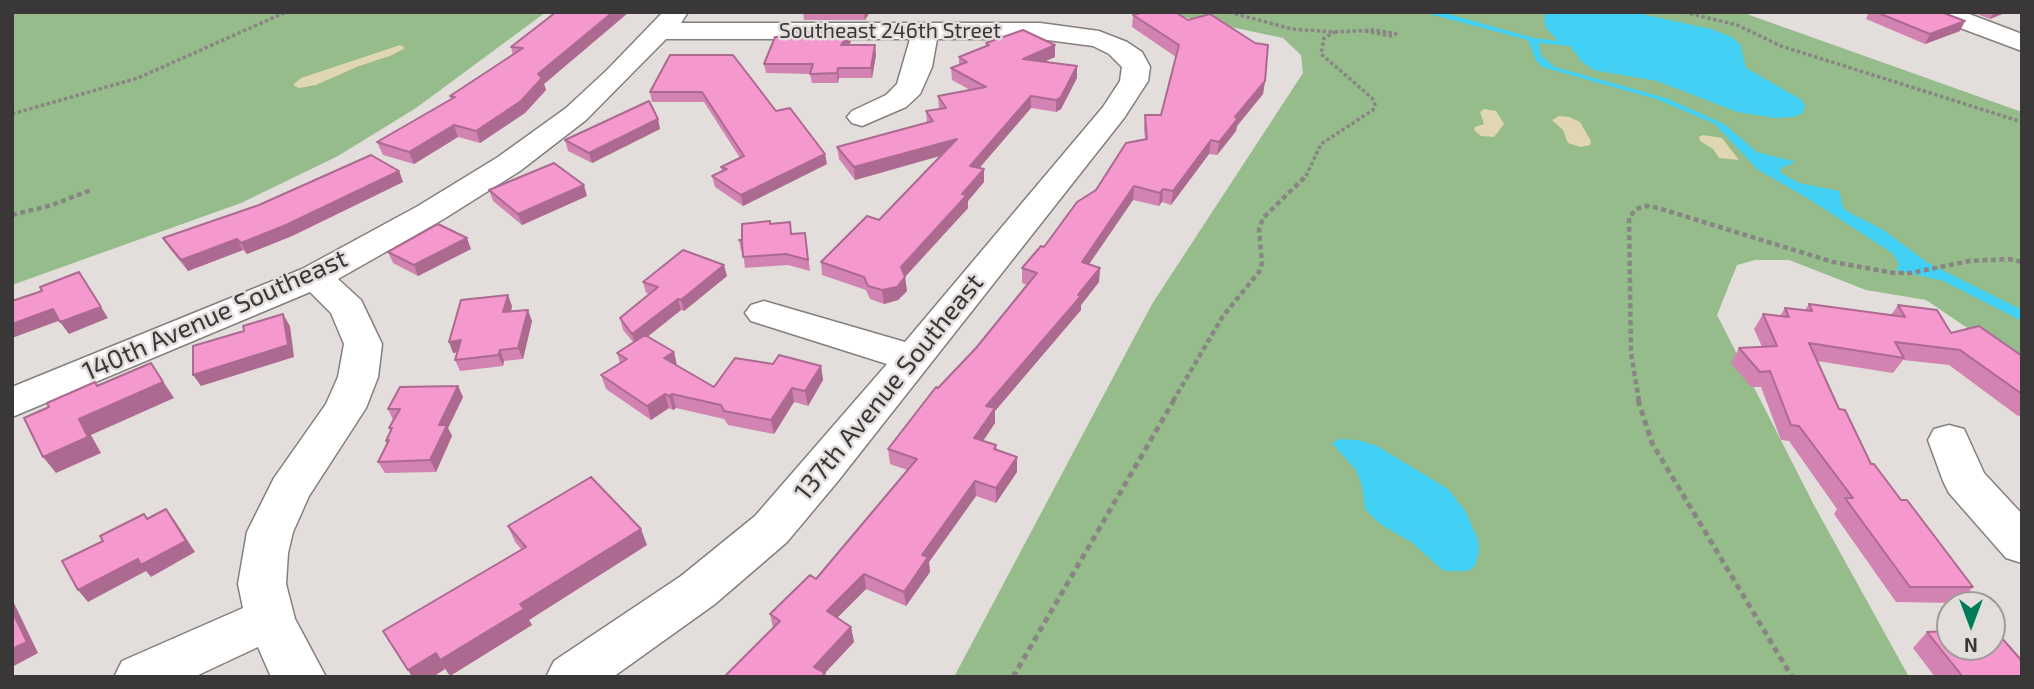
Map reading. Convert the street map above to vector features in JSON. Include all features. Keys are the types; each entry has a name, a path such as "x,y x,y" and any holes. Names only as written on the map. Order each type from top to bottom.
{"street":[{"path":"1940,12 2022,43"},
{"name":"Southeast 246th Street","path":"668,21 925,31 1040,31 1089,37 1118,48"},
{"name":"140th Avenue Southeast","path":"12,403 315,277 430,213 509,164 576,114 617,76 668,21"},
{"path":"862,117 896,101 910,88 918,67 925,31"},
{"name":"137th Avenue Southeast","path":"572,677 698,590 771,529 823,470 1126,94 1134,80 1136,67 1132,58 1118,48"},
{"path":"300,677 290,663 270,619 262,584 270,532 290,490 345,408 358,377 363,344 348,308 315,277"},
{"path":"764,313 913,358"},
{"path":"1949,440 1965,481 2022,545"},
{"path":"140,677 270,619"}],"path":[{"path":"12,114 138,78 286,12"},
{"path":"1228,12 1272,25 1309,30 1384,30 1396,34 1391,36 1365,31"},
{"path":"1684,12 1737,25 1767,41 2022,122"},
{"path":"1309,30 1324,38"},
{"path":"1324,38 1335,32"},
{"path":"1013,677 1223,316 1259,272 1262,263 1259,230 1263,218 1307,175 1321,144 1373,110 1375,104 1372,98 1321,54 1324,38"},
{"path":"12,215 52,205 91,190"},
{"path":"1791,677 1652,443 1640,411 1631,353 1629,218 1636,209 1646,206 1658,208 1833,262 1894,274 1938,266 2009,259 2022,262"}],"green space":[{"path":"12,12 546,12 416,108 338,156 241,203 12,285"},
{"path":"1160,12 1741,12 2022,112 2022,365 1926,300 1866,290 1789,260 1755,260 1737,265 1717,315 1815,507 1909,677 954,677 1152,304 1303,73 1301,55 1283,38"}],"sand":[{"path":"400,45 405,48 316,85 299,88 293,85 301,78"},
{"path":"1484,109 1496,111 1504,124 1494,137 1481,136 1474,130 1484,124 1480,112"},
{"path":"1559,116 1580,122 1591,141 1590,145 1581,147 1568,143 1563,130 1552,120"},
{"path":"1703,135 1722,138 1739,160 1719,158 1713,149 1700,141 1699,137"}],"water":[{"path":"1422,12 1441,12 1534,38 1558,41 1546,28 1546,12 1632,12 1711,29 1732,37 1740,44 1746,68 1802,100 1805,106 1803,113 1793,117 1775,118 1737,112 1657,81 1593,70 1581,61 1570,46 1539,43 1541,55 1555,67 1666,98 1724,124 1757,152 1796,162 1781,168 1781,173 1799,183 1839,191 1843,208 1882,229 1928,263 2022,310 2022,321 1943,281 1896,270 1899,264 1892,253 1757,169 1715,124 1656,99 1542,67 1536,60 1528,40"},
{"path":"1339,439 1358,440 1377,446 1448,489 1466,512 1478,540 1479,551 1475,566 1468,571 1444,571 1411,542 1380,524 1365,509 1362,486 1356,470 1332,443"}],"building":[{"path":"556,12 613,12 538,74 542,78 521,101 476,131 454,125 409,152 377,142 455,97 450,96 523,48 511,47"},
{"path":"1143,12 1175,12 1188,20 1210,14 1255,43 1268,45 1265,81 1235,117 1238,118 1219,142 1211,140 1173,191 1163,189 1160,193 1134,186 1082,262 1100,268 1078,295 1081,296 986,406 995,408 974,438 996,445 994,449 1017,457 996,488 975,481 922,555 928,557 904,592 864,574 827,611 851,627 814,667 825,673 821,677 728,677 726,675 780,621 770,614 810,575 816,579 917,459 888,449 936,387 938,388 976,348 1037,273 1022,268 1041,246 1044,247 1077,202 1096,190 1126,143 1147,139 1145,115 1161,115 1179,45 1133,15"},
{"path":"1876,12 1941,12 1965,21 1930,34"},
{"path":"1023,30 1055,45 1023,59 1077,66 1061,97 1056,100 1031,96 970,166 984,169 962,194 967,195 901,267 905,277 897,287 882,290 868,286 864,277 821,262 867,216 879,220 957,139 854,167 837,147 933,121 926,111 946,108 938,96 986,87 951,68 967,62 959,57 989,45 986,43"},
{"path":"788,32 850,32 841,45 875,45 871,68 838,68 837,73 810,74 813,64 764,64 775,37 784,37"},
{"path":"670,55 733,55 776,111 790,108 825,154 741,195 712,176 727,169 721,167 744,156 702,92 650,92"},
{"path":"649,101 658,119 589,153 565,140"},
{"path":"371,155 399,171 286,225 241,243 237,239 181,260 163,238 259,205"},
{"path":"554,163 584,185 518,214 489,190"},
{"path":"770,221 770,224 790,222 791,234 805,233 808,260 786,254 743,257 742,241 739,240 742,240 742,224"},
{"path":"438,224 467,238 414,265 388,252"},
{"path":"683,250 724,265 681,300 678,299 632,334 620,318 658,287 643,282"},
{"path":"79,272 101,307 60,322 53,309 12,324 12,301 42,291 40,287"},
{"path":"508,295 503,312 528,310 518,348 500,350 498,355 455,360 461,340 449,342 461,300"},
{"path":"1809,304 1905,317 1898,305 1937,310 1951,333 1979,326 2022,356 2022,394 1960,350 1895,342 1904,358 1809,343 1839,409 1845,410 1871,464 1874,464 1901,500 1907,500 1973,587 1910,587 1845,498 1853,498 1799,426 1791,425 1770,371 1760,372 1739,348 1777,346 1763,314 1789,317 1785,308 1812,311"},
{"path":"283,314 288,345 193,375 193,346 244,331 243,326"},
{"path":"645,335 674,352 664,358 714,387 735,358 773,364 779,355 821,366 805,391 792,388 771,420 724,411 721,405 672,394 665,394 647,406 601,375 627,359 617,353"},
{"path":"151,363 163,382 79,419 88,437 43,457 24,418 49,407 47,403 95,382 97,386"},
{"path":"458,386 439,425 447,425 430,460 378,462 389,440 386,441 392,428 389,428 400,409 388,409 400,387"},
{"path":"591,477 641,529 520,604 524,609 440,660 436,653 408,670 383,631 526,547 508,526"},
{"path":"166,509 186,541 141,565 138,559 78,590 62,561 103,541 100,536 144,514 147,519"},
{"path":"12,611 27,642 12,649"},
{"path":"1927,632 1936,632 1936,643"},
{"path":"2006,643 2022,661 2022,677 1963,677 1950,661 2006,661"}]}
